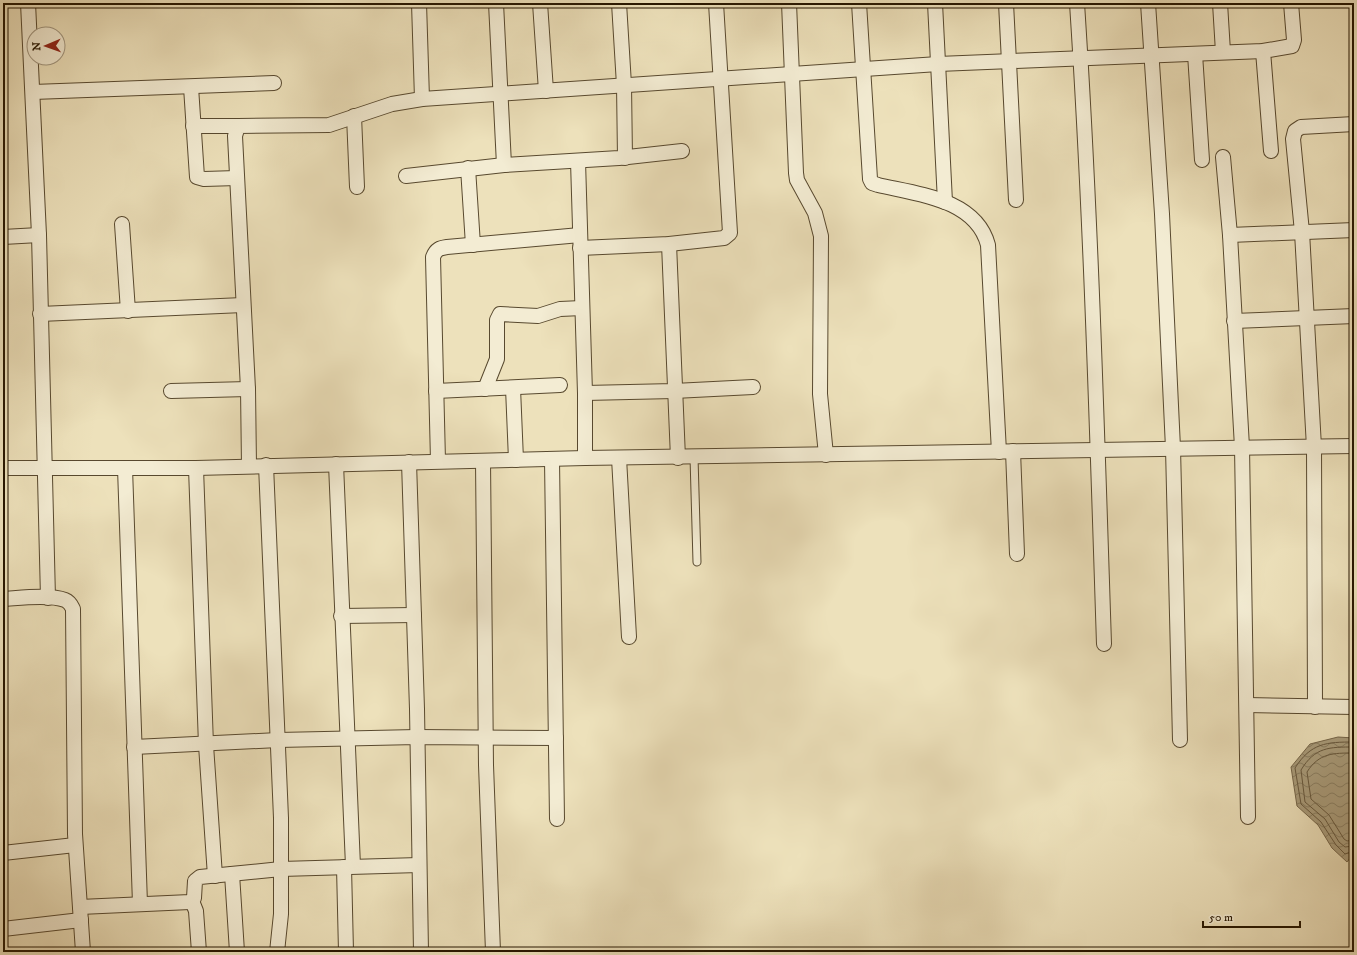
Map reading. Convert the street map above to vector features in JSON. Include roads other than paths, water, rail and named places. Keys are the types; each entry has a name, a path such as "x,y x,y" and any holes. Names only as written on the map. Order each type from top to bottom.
{"street":[{"path":"28,3 39,236 48,598"},
{"path":"419,3 422,100"},
{"path":"496,3 504,165"},
{"path":"540,3 546,91"},
{"path":"618,3 624,85 625,158"},
{"path":"438,461 433,257 435,251 440,248 473,244 580,242 669,244 724,238 730,233 716,3"},
{"path":"789,3 797,180 815,213 821,236 820,394 826,455"},
{"path":"859,3 870,179 878,185 945,202 966,213 980,227 985,235 988,245 999,452"},
{"path":"935,3 945,202"},
{"path":"1006,3 1016,200"},
{"path":"1077,3 1099,450 1104,644"},
{"path":"1148,3 1150,55 1161,207 1173,448 1180,740"},
{"path":"1220,3 1223,52"},
{"path":"193,126 324,126 392,104 422,100 721,78 938,64 1263,51 1292,46 1294,40 1291,3"},
{"path":"1263,51 1271,151"},
{"path":"1195,54 1202,160"},
{"path":"33,92 274,83"},
{"path":"191,87 197,177 204,179 237,178"},
{"path":"354,116 357,187"},
{"path":"1315,707 1314,447 1302,232 1293,139 1295,131 1301,127 1354,124"},
{"path":"238,126 235,136 248,389 249,466"},
{"path":"406,176 468,168 625,158 682,151"},
{"path":"1223,157 1230,235 1242,447 1248,817"},
{"path":"578,161 585,392 585,458"},
{"path":"468,168 473,244"},
{"path":"122,224 128,311"},
{"path":"1230,235 1354,230"},
{"path":"3,237 39,236"},
{"path":"669,244 678,458"},
{"path":"40,314 244,305"},
{"path":"485,389 497,359 497,320 500,314 538,316 560,309 582,308"},
{"path":"1234,321 1354,316"},
{"path":"436,391 560,385"},
{"path":"585,392 674,391 753,387"},
{"path":"513,388 516,460"},
{"path":"171,391 248,389"},
{"path":"3,468 196,468 266,465 552,460 585,458 694,458 1173,448 1354,446"},
{"path":"1013,451 1017,554"},
{"path":"620,458 628,637"},
{"path":"552,460 557,819"},
{"path":"483,461 486,737 492,952"},
{"path":"409,462 417,737 421,952"},
{"path":"336,464 348,739 346,952"},
{"path":"266,465 278,740 281,869 281,914 277,952"},
{"path":"125,468 140,904"},
{"path":"196,468 206,745 215,876"},
{"path":"3,599 48,598 66,600 70,603 73,609 75,844 84,952"},
{"path":"342,616 414,615"},
{"path":"1247,705 1354,707"},
{"path":"134,747 206,745 278,740 417,737 556,738"},
{"path":"3,853 75,844"},
{"path":"199,952 196,912 192,901 196,879 281,869 419,865"},
{"path":"232,874 237,952"},
{"path":"3,929 140,904 192,901"}],"lane":[{"path":"694,458 697,562"}],"water":[{"path":"1338,737 1354,738 1354,853 1347,862 1332,848 1318,825 1297,806 1291,767 1310,744"}]}
